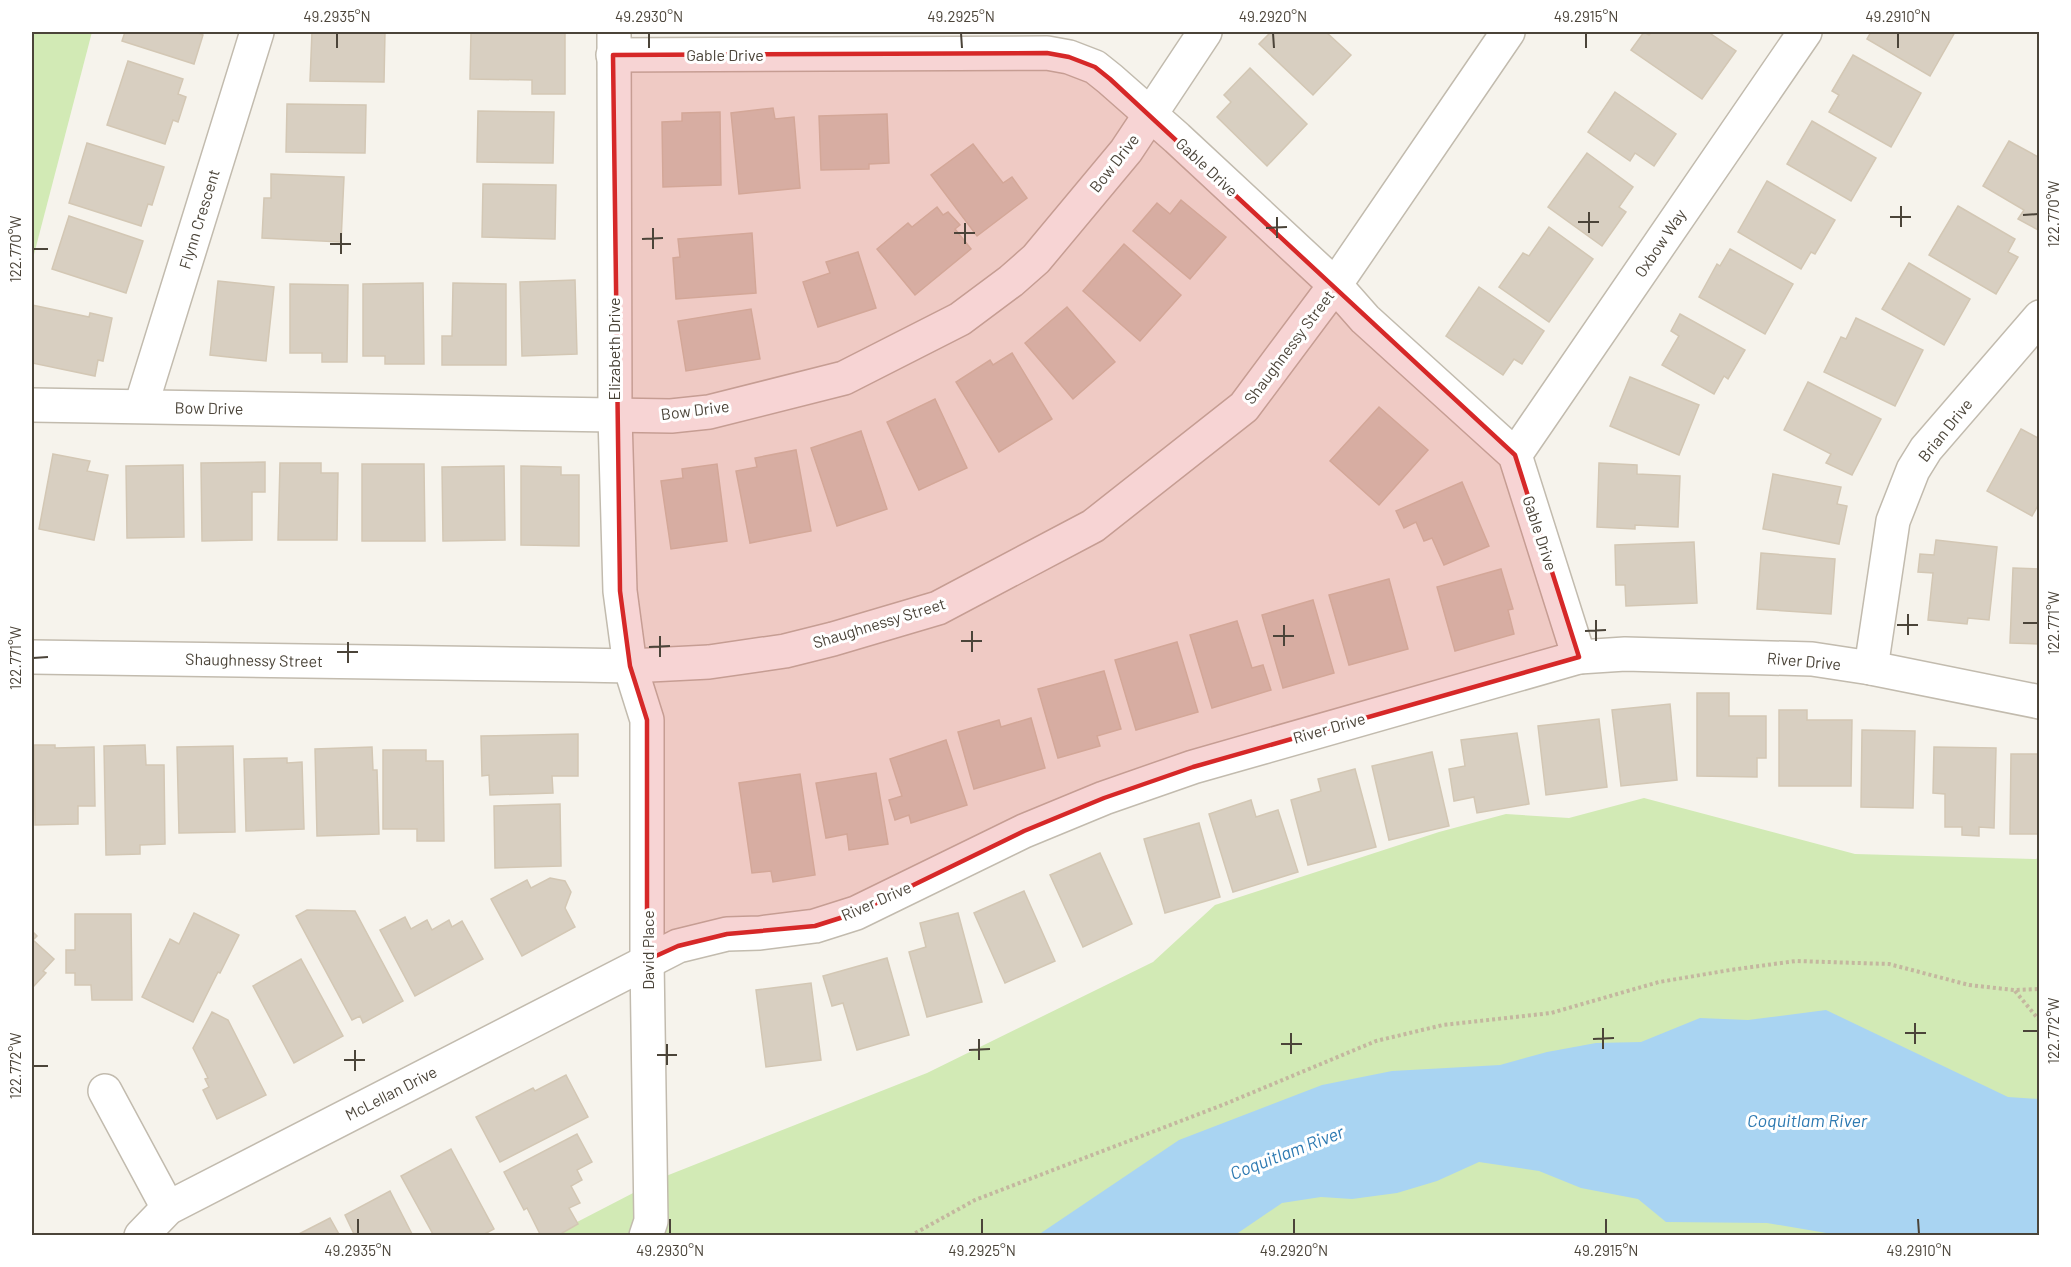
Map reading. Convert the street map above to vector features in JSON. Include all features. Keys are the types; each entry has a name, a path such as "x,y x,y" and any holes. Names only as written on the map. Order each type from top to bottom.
{"street":[{"name":"Flynn Crescent","path":"141,406 256,32"},
{"name":"Bow Drive","path":"32,405 671,416 709,412 844,378 960,319 1036,259 1126,151 1205,32"},
{"name":"Shaughnessy Street","path":"32,657 630,666 709,662 785,651 938,608 1094,526 1244,407 1335,285 1509,32"},
{"name":"Oxbow Way","path":"1515,454 1805,32"},
{"name":"Gable Drive","path":"613,44 1047,53 1069,57 1095,67 1335,285 1365,319 1515,454 1579,657"},
{"name":"Elizabeth Drive","path":"613,44 615,416 620,591 630,666"},
{"name":"Brian Drive","path":"1871,668 1893,521 1913,470 1926,449 2040,317"},
{"name":"River Drive","path":"647,960 678,946 727,934 760,933 814,926 856,913 1024,831 1159,778 1579,657 1625,654 1812,659 1871,668 2040,702"},
{"name":"David Place","path":"630,666 647,720 647,960 651,1221 646,1236"},
{"name":"McLellan Drive","path":"141,1236 168,1209 647,960"},
{"path":"105,1091 168,1209"}],"path":[{"path":"910,1236 975,1200 1225,1104 1376,1041 1443,1025 1551,1013 1659,982 1796,961 1889,964 1969,985 2014,990 2040,989"},
{"path":"2014,990 2040,1021"}],"highlighted area":[{"path":"1047,53 1069,57 1095,67 1515,455 1579,657 1193,767 1104,798 1024,831 856,913 815,926 727,934 678,946 647,960 647,720 630,666 620,591 613,55"}],"green space":[{"path":"32,32 92,32 32,262"},
{"path":"1644,798 1855,854 2036,859 2039,857 2039,1235 550,1236 666,1176 927,1073 1153,962 1215,905 1439,832 1506,814 1569,818"}],"water":[{"name":"Coquitlam River","path":"1826,1010 2008,1097 2039,1099 2039,1235 1844,1236 1767,1223 1666,1222 1638,1199 1581,1188 1539,1171 1479,1162 1437,1181 1397,1193 1352,1199 1321,1197 1282,1203 1235,1235 1038,1235 1179,1140 1322,1085 1392,1071 1500,1065 1547,1052 1596,1043 1641,1042 1700,1018 1748,1020"}],"building":[{"path":"125,32 195,32 203,35 194,64 122,41"},
{"path":"312,32 385,32 384,82 310,81"},
{"path":"471,32 565,32 565,94 532,94 532,80 470,79"},
{"path":"1271,32 1326,32 1351,55 1313,95 1259,44"},
{"path":"1644,32 1649,35 1652,32 1708,32 1736,51 1702,99 1631,50"},
{"path":"1871,32 1955,32 1930,76 1867,39"},
{"path":"1853,55 1921,93 1891,147 1829,112 1839,95 1832,91"},
{"path":"128,61 183,79 178,94 186,97 178,122 173,120 165,144 107,125"},
{"path":"1250,68 1307,124 1267,166 1217,117 1231,102 1224,95"},
{"path":"1615,92 1676,134 1654,166 1635,153 1630,161 1588,132"},
{"path":"287,104 366,105 365,153 286,152"},
{"path":"773,108 775,119 794,117 800,188 739,194 731,113"},
{"path":"478,111 554,112 553,163 477,162"},
{"path":"720,112 721,185 663,187 662,122 682,121 682,113"},
{"path":"887,114 889,163 869,164 869,169 821,170 819,116"},
{"path":"1812,121 1876,158 1851,201 1787,164"},
{"path":"2009,141 2040,158 2040,231 2018,219 2024,210 1983,186"},
{"path":"87,143 164,167 152,205 148,204 141,226 69,203"},
{"path":"973,144 1003,183 1012,177 1027,198 977,236 931,175"},
{"path":"1587,153 1633,187 1619,207 1626,212 1602,246 1548,207"},
{"path":"271,174 344,177 341,242 262,238 264,198 271,198"},
{"path":"1767,181 1835,220 1815,254 1811,252 1801,269 1738,232"},
{"path":"483,184 556,185 555,239 482,237"},
{"path":"1181,200 1226,237 1190,279 1133,231 1157,203 1170,214"},
{"path":"1958,206 2015,239 2008,252 2018,257 1996,294 1929,255"},
{"path":"937,207 943,215 948,212 960,225 955,229 971,249 915,295 877,249 908,223 912,227"},
{"path":"69,216 143,241 126,293 52,269"},
{"path":"1549,227 1593,259 1549,322 1499,287 1523,253 1529,256"},
{"path":"752,233 756,293 676,299 673,258 680,257 678,239"},
{"path":"1124,244 1181,295 1140,341 1083,291"},
{"path":"1730,249 1793,284 1765,334 1699,297 1717,264 1720,266"},
{"path":"858,252 876,308 818,327 803,282 830,273 826,262"},
{"path":"1909,263 1970,299 1944,345 1882,309"},
{"path":"575,280 577,354 522,356 520,282"},
{"path":"218,281 274,287 266,361 210,355"},
{"path":"423,283 424,364 385,364 385,356 363,356 363,284"},
{"path":"453,283 506,284 506,365 442,365 442,336 452,336"},
{"path":"290,284 348,285 347,362 322,362 322,353 290,353"},
{"path":"1479,287 1544,331 1522,364 1514,359 1503,375 1446,336"},
{"path":"32,305 89,317 90,313 112,318 103,361 98,360 95,376 32,363"},
{"path":"1067,307 1115,362 1073,399 1025,343"},
{"path":"751,309 760,359 686,371 678,321"},
{"path":"1680,314 1745,350 1728,379 1724,376 1714,394 1662,365 1679,336 1671,331"},
{"path":"1856,318 1923,350 1895,406 1824,372 1841,337 1846,339"},
{"path":"1012,353 1052,419 999,452 956,382 990,360 993,365"},
{"path":"1630,377 1699,405 1679,455 1610,426"},
{"path":"1808,382 1881,419 1852,475 1826,463 1831,454 1784,430"},
{"path":"935,399 967,468 919,490 887,422"},
{"path":"1379,407 1428,450 1379,505 1330,461"},
{"path":"2021,429 2040,439 2040,502 2032,516 1987,491"},
{"path":"861,431 887,509 837,526 811,448"},
{"path":"796,450 811,531 750,543 736,471 757,467 755,458"},
{"path":"53,454 90,461 87,471 108,475 94,540 39,529"},
{"path":"265,462 265,492 252,492 252,540 202,541 201,463"},
{"path":"280,463 321,463 321,473 338,473 337,540 278,540"},
{"path":"1599,463 1637,465 1637,474 1680,476 1678,527 1635,525 1635,529 1597,527"},
{"path":"362,464 424,464 425,541 362,541"},
{"path":"717,464 727,541 671,549 661,481 683,478 682,469"},
{"path":"183,465 184,537 127,538 126,466"},
{"path":"504,466 505,540 443,541 442,467"},
{"path":"521,466 561,467 561,475 579,475 579,546 521,545"},
{"path":"1773,474 1841,487 1837,504 1847,506 1839,544 1763,529"},
{"path":"1462,482 1489,546 1444,565 1432,538 1424,541 1416,522 1404,528 1396,511"},
{"path":"1936,540 1997,547 1989,620 1968,618 1967,624 1928,620 1933,573 1918,572 1920,554 1934,555"},
{"path":"1694,542 1697,603 1626,606 1625,585 1616,585 1615,545"},
{"path":"1761,553 1835,559 1831,614 1757,609"},
{"path":"2013,568 2040,569 2040,644 2010,643"},
{"path":"1501,569 1513,609 1508,610 1514,634 1455,651 1437,587"},
{"path":"1389,579 1408,649 1349,665 1329,595"},
{"path":"1313,600 1334,673 1283,688 1262,615"},
{"path":"1237,621 1252,668 1263,665 1271,690 1212,708 1190,635"},
{"path":"1177,642 1198,712 1136,730 1115,660"},
{"path":"1104,671 1121,729 1097,736 1100,746 1058,758 1038,689"},
{"path":"1697,693 1729,693 1729,716 1766,716 1766,758 1757,758 1757,777 1697,776"},
{"path":"1670,704 1677,780 1621,786 1612,710"},
{"path":"1779,710 1807,710 1807,720 1852,720 1851,786 1779,786"},
{"path":"1031,718 1045,768 974,789 958,732 999,720 1001,727"},
{"path":"1599,719 1607,787 1546,795 1538,726"},
{"path":"1862,730 1915,731 1913,808 1861,807"},
{"path":"1517,733 1529,804 1477,813 1474,797 1454,801 1449,769 1465,766 1461,740"},
{"path":"578,734 578,776 552,776 553,793 490,795 489,775 482,776 481,736"},
{"path":"946,740 967,805 911,823 909,815 895,820 889,800 902,796 890,759"},
{"path":"34,745 55,745 55,748 94,747 95,806 78,806 78,824 35,825"},
{"path":"145,745 146,765 164,765 165,844 140,845 140,854 106,855 104,746"},
{"path":"233,746 235,832 179,833 177,747"},
{"path":"372,747 373,770 377,770 379,834 317,836 315,749"},
{"path":"1934,747 1996,748 1994,828 1979,827 1979,836 1962,835 1962,827 1945,827 1945,794 1933,793"},
{"path":"383,750 426,750 426,761 443,761 444,841 417,841 417,829 383,829"},
{"path":"1432,752 1449,826 1389,840 1372,766"},
{"path":"2011,754 2040,754 2040,834 2010,834"},
{"path":"287,758 287,763 302,762 304,829 246,831 244,759"},
{"path":"1355,769 1376,847 1308,865 1291,800 1321,791 1318,779"},
{"path":"876,773 888,844 849,850 847,834 826,838 816,783"},
{"path":"800,774 815,875 773,882 771,871 752,873 739,783"},
{"path":"1251,800 1256,817 1278,810 1298,872 1233,892 1209,814"},
{"path":"560,804 561,866 495,868 494,806"},
{"path":"1199,823 1220,897 1165,913 1144,839"},
{"path":"1100,853 1132,924 1083,947 1050,875"},
{"path":"550,878 565,881 571,892 565,908 575,927 522,956 491,899 527,880 531,888"},
{"path":"1024,891 1055,961 1005,983 974,913"},
{"path":"307,910 355,911 403,1001 363,1023 360,1016 352,1020 296,916"},
{"path":"194,913 239,935 193,1022 142,997 170,939 179,944"},
{"path":"958,913 982,1002 927,1017 909,952 926,947 920,923"},
{"path":"75,914 131,914 132,1000 92,1000 91,985 75,985 75,973 66,973 66,950 75,950"},
{"path":"405,917 411,929 427,920 432,930 449,920 452,927 462,921 483,959 415,996 380,930"},
{"path":"32,931 37,936 33,940 54,959 43,971 46,973 32,988"},
{"path":"887,958 909,1035 857,1050 843,1003 832,1006 823,976"},
{"path":"301,959 343,1036 294,1063 253,986"},
{"path":"811,983 821,1060 766,1067 756,990"},
{"path":"212,1012 228,1020 266,1095 217,1119 203,1090 209,1087 205,1079 208,1078 193,1048"},
{"path":"566,1075 588,1117 500,1162 476,1117 533,1088 535,1091"},
{"path":"577,1134 592,1162 577,1170 582,1180 571,1186 580,1203 569,1208 578,1224 557,1236 541,1236 527,1208 524,1210 504,1172"},
{"path":"451,1149 494,1229 481,1236 434,1236 401,1176"},
{"path":"390,1191 413,1236 355,1236 345,1215"},
{"path":"330,1218 340,1236 295,1236"}]}
